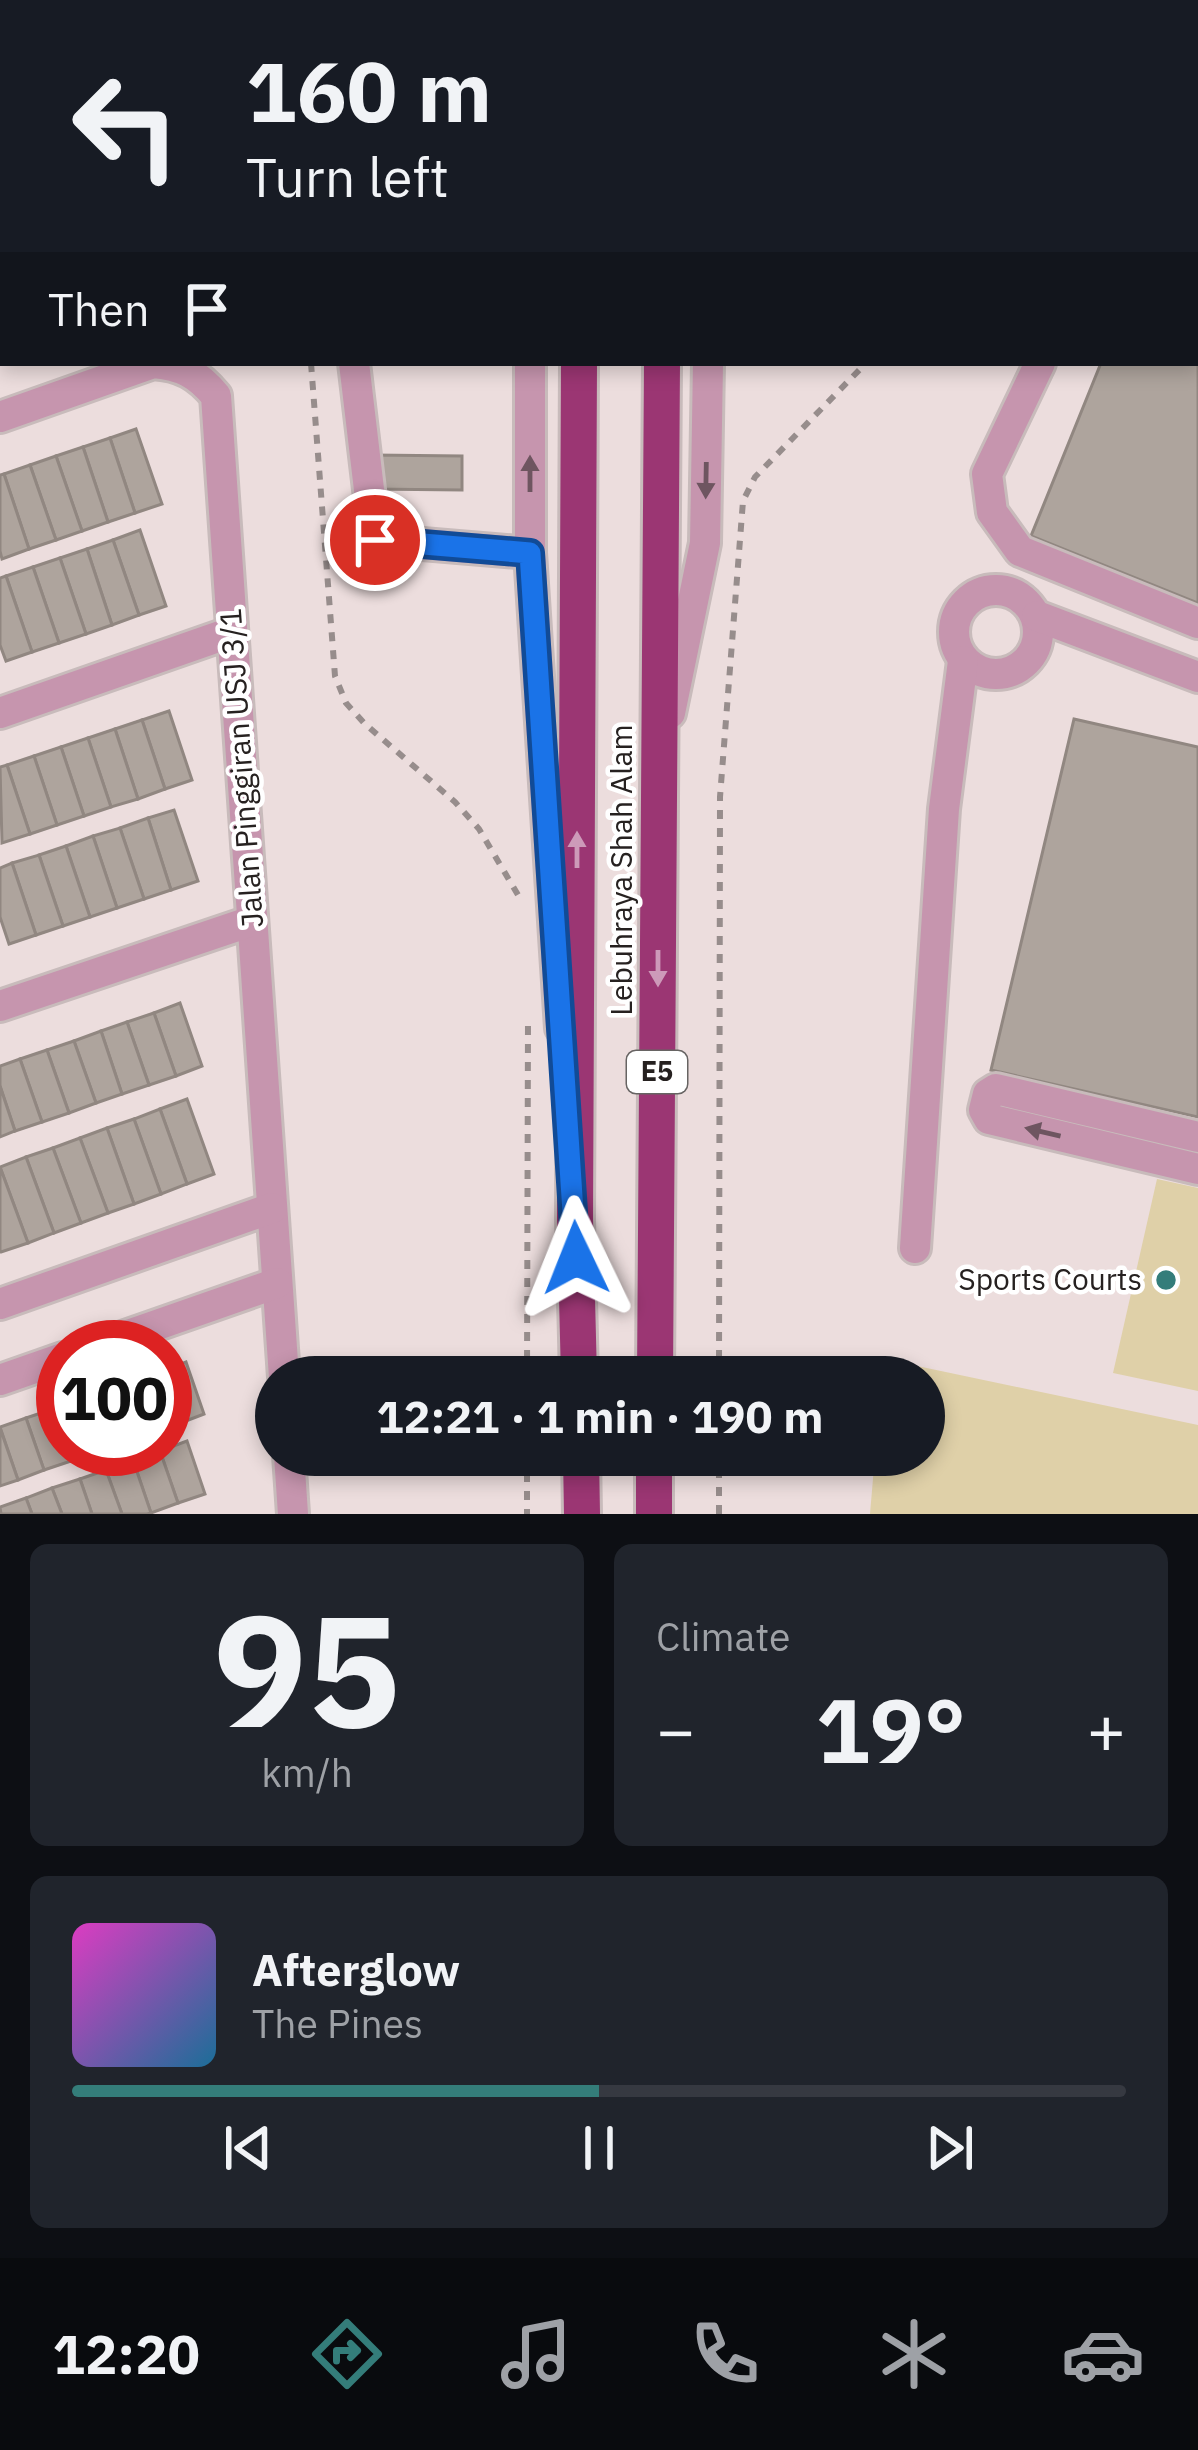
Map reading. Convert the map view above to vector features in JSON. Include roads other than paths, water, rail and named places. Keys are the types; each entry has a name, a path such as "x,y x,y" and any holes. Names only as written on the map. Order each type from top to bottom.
{"highway":[{"name":"Lebuhraya Shah Alam","path":"578,1356 579,366"},
{"name":"Lebuhraya Shah Alam","path":"655,1356 662,366"},
{"path":"581,1476 582,1514"},
{"path":"654,1476 654,1514"}],"street":[{"name":"Jalan Pinggiran USJ 3/1","path":"0,417 144,366"},
{"name":"Jalan Pinggiran USJ 3/1","path":"175,366 193,372 216,396 282,1356"},
{"path":"354,366 375,540 530,553"},
{"path":"530,366 530,553 575,1219"},
{"path":"659,767 705,543 708,366"},
{"path":"1039,366 988,474 992,512 1020,551 1198,623"},
{"path":"915,1248 944,808 964,662 953,634 962,605 987,590 1017,595 1036,616 1198,677"},
{"path":"964,662 989,675 1018,669 1037,646 1036,616"},
{"path":"0,712 232,632"},
{"path":"0,1006 252,921"},
{"path":"1198,1137 1128,1136 1198,1169"},
{"path":"0,1304 272,1208"},
{"path":"171,1320 277,1283"},
{"path":"0,1380 36,1367"},
{"path":"290,1476 293,1514"}],"place":[{"name":"Sports Courts","path":"1166,1280"}]}
